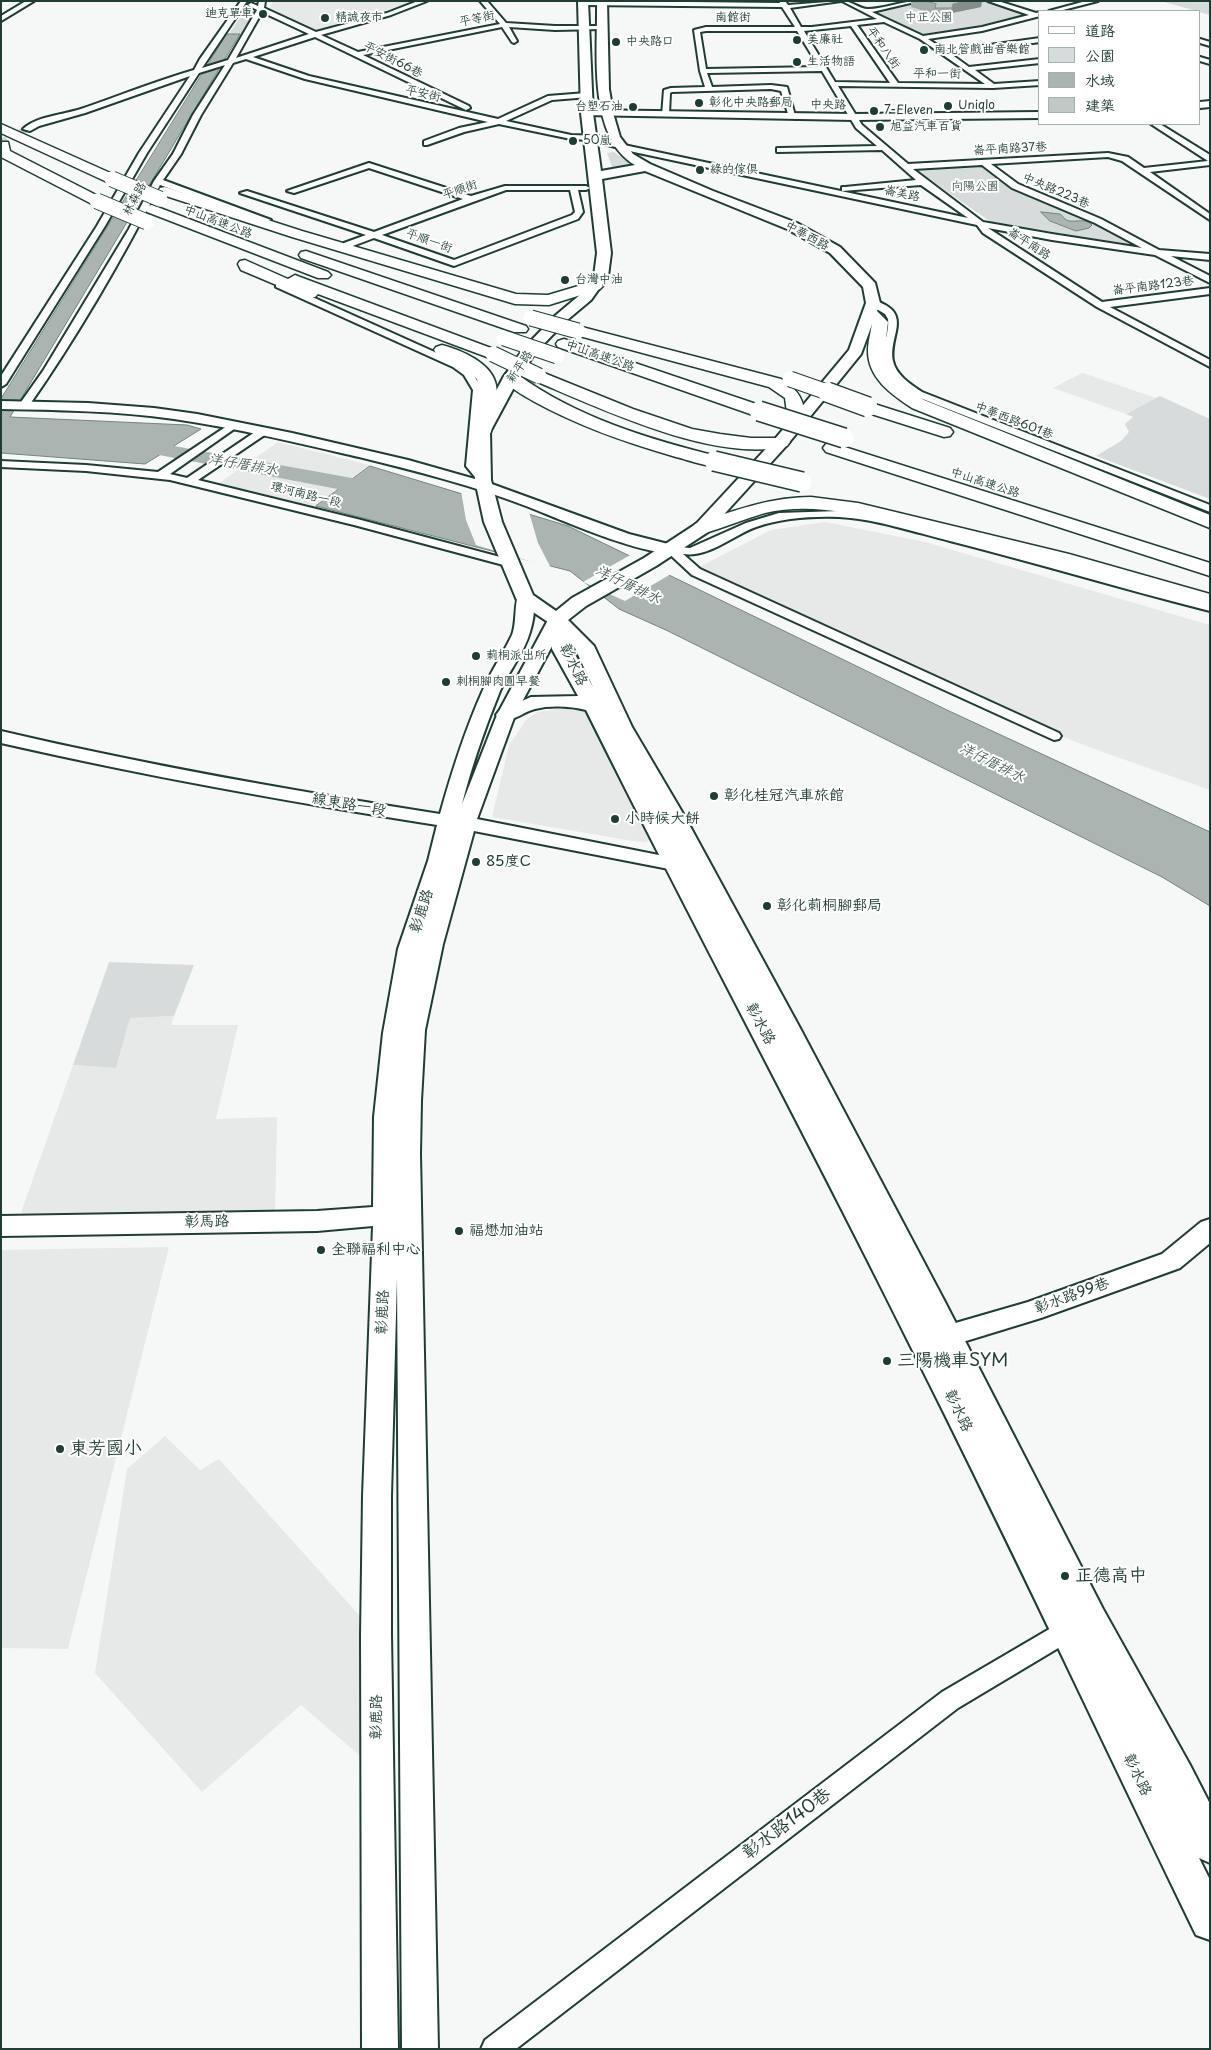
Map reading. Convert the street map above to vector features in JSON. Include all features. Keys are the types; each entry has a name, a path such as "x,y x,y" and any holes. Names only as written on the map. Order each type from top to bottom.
{"highway":[{"name":"中山高速公路","path":"6,130 108,186 349,285 504,338 560,350 1210,570"},
{"path":"2,144 3,153 108,186 156,205 218,209 515,299 549,300 595,286"},
{"name":"中山高速公路","path":"156,205 406,291 525,324 560,350"},
{"path":"218,209 221,212 485,306 525,324 578,331 775,383 788,390 795,399 797,421"},
{"path":"245,266 253,264 493,354 539,376 623,411 714,440 750,444 781,442"},
{"path":"245,266 472,365 485,377 488,384 482,432"},
{"path":"872,309 880,322 876,354 884,378 897,391 918,404 1210,522"},
{"path":"561,318 662,338 748,364 1016,457 1210,533"},
{"path":"511,378 524,389 576,415 662,446 1058,550 1210,593"},
{"name":"中山高速公路","path":"838,443 1210,555"},
{"path":"702,528 772,506 795,503 828,504 858,509 1069,560 1210,600"}],"main road":[{"path":"583,2 587,112"},
{"name":"中華西路","path":"602,2 604,89 607,113 614,137 622,149 630,157 646,167 792,226 835,250 870,286 872,309"},
{"name":"中央路","path":"587,112 854,118 1038,115"},
{"name":"新平路","path":"526,598 493,522 484,483 482,432 511,378 530,350 561,318 586,297 601,276 604,253 592,139 587,112"},
{"path":"596,176 646,167"},
{"path":"526,598 556,620 584,599 670,550 702,528 781,442 856,351 872,309"},
{"path":"1,405 121,410 173,415 233,425 318,443 484,483 647,546 670,550"},
{"name":"彰鹿路","path":"420,2049 408,1202 409,1101 414,1030 458,823 464,762 492,689 521,634 525,618 526,598"},
{"name":"彰鹿路","path":"380,2049 376,1658 377,1496 386,1215 386,1117 394,1033 409,949 458,823 506,715 556,620"},
{"name":"彰水路","path":"556,620 562,649 686,864 767,1037 1094,1626 1177,1778 1210,1844"},
{"name":"彰水路","path":"556,620 584,646 622,727 674,817 686,864"},
{"path":"506,715 531,703 575,701 594,706"},
{"name":"線東路一段","path":"1,737 108,762 495,828 686,864"},
{"name":"彰馬路","path":"1,1226 317,1221 386,1215 408,1202"},
{"name":"彰水路99巷","path":"936,1339 1032,1311 1171,1261 1210,1229"},
{"name":"彰水路","path":"936,1339 1066,1631 1210,1921"},
{"path":"377,1496 412,1494"},
{"path":"376,1658 414,1653"}],"street":[{"path":"1,19 31,1"},
{"path":"27,129 36,124 82,111 158,83 353,22 389,14 424,1"},
{"path":"483,1 504,25 514,41"},
{"path":"583,2 784,5 838,1"},
{"path":"845,1 922,38 993,86"},
{"path":"867,11 916,1"},
{"path":"991,1 1038,15"},
{"path":"1065,1 1092,9"},
{"path":"1056,10 1095,1"},
{"name":"平安街66巷","path":"243,2 261,5 314,35 358,54 368,61 438,96 498,122 504,128 522,135"},
{"name":"林森路","path":"24,405 48,372 133,229 156,205 160,153 197,71 243,2"},
{"name":"林森路","path":"1,384 101,226 160,153 197,115 231,61 261,5"},
{"name":"崙平南路","path":"784,5 858,126 904,167 980,223 986,231 1100,305 1210,364"},
{"path":"922,38 982,29 1038,15"},
{"path":"800,30 885,20"},
{"name":"平和八街","path":"853,24 895,84"},
{"name":"平等街","path":"358,54 504,25 556,28 603,27"},
{"name":"南館街","path":"709,89 703,71 696,31 706,29 800,30"},
{"path":"982,29 1000,34"},
{"path":"1009,37 1038,46"},
{"path":"946,53 1038,40"},
{"name":"平安街","path":"246,57 307,78 498,122 571,137 592,139 614,137"},
{"path":"969,69 1038,61"},
{"path":"703,71 823,69"},
{"name":"平和一街","path":"834,84 993,86 1038,83"},
{"path":"665,114 668,91 782,88 793,117"},
{"path":"428,143 455,132 498,122 551,98 586,95"},
{"path":"1157,125 1210,159"},
{"name":"崙美路","path":"592,139 622,149 685,160 980,223 1162,254 1210,257"},
{"path":"780,150 883,148"},
{"path":"1118,156 1125,158 1210,218"},
{"name":"崙平南路37巷","path":"904,167 982,161 1118,156"},
{"name":"中央路223巷","path":"982,161 1015,186 1098,221 1210,280"},
{"path":"1142,171 1210,163"},
{"path":"291,191 369,165 471,198"},
{"path":"828,190 923,182"},
{"name":"平順街","path":"348,245 471,198 505,188 586,188"},
{"name":"平順一街","path":"244,192 374,234 454,263 575,217 579,212 574,189"},
{"path":"156,205 289,228 338,242"},
{"path":"245,266 441,358 468,373 478,390 471,466 484,483"},
{"name":"崙平南路123巷","path":"1100,305 1210,291"},
{"name":"中華西路601巷","path":"872,309 890,314 894,324 887,352 888,364 896,377 923,398 1210,508"},
{"path":"1193,356 1210,353"},
{"path":"160,476 233,425"},
{"path":"190,481 262,432"},
{"name":"環河南路一段","path":"1,464 86,468 190,481 511,563"},
{"path":"670,550 691,552 708,546 750,525 779,516 839,514 878,520 1045,561 1210,606"},
{"path":"670,550 696,572 1054,736"},
{"name":"彰水路140巷","path":"494,2049 950,1700 1066,1631 1094,1626"}],"shaded area":[{"name":"精誠夜市","path":"273,1 417,1 383,14 341,22 317,32 270,9"},
{"path":"1082,373 1156,398 1126,414 1053,388"},
{"path":"278,442 369,465 312,507 219,483"},
{"path":"825,522 925,542 1210,625 1210,790 1086,746 1027,722 703,572 701,566 771,530"},
{"path":"559,708 587,712 597,716 652,838 646,842 633,841 492,817 509,745 527,719 538,712"},
{"path":"174,1016 171,1025 238,1025 216,1119 277,1117 275,1216 21,1213 73,1065 116,1068 130,1018"},
{"name":"東芳國小","path":"169,1247 68,1649 1,1648 1,1250"},
{"path":"165,1436 200,1470 219,1459 368,1625 365,1760 301,1705 202,1792 95,1673 127,1469"}],"green space":[{"name":"中正公園","path":"924,1 988,1 1034,15 980,28 923,36 873,12"},
{"path":"1161,1 1210,1 1210,15 1201,12 1201,10 1192,10"},
{"path":"245,10 257,12 243,34 229,34"},
{"path":"614,152 636,168 614,172 607,153"},
{"name":"向陽公園","path":"979,165 1008,187 1077,216 1143,247 991,222 916,170"},
{"path":"1160,396 1210,419 1210,499 1096,456 1121,441 1129,432 1125,424 1133,417 1126,414"},
{"path":"109,962 194,965 174,1016 130,1018 116,1068 73,1065"}],"water":[{"path":"227,34 240,34 10,417 187,425 201,429 145,464 1,453 1,399"},
{"path":"1041,212 1060,214 1068,221 1085,221 1092,225 1089,228 1076,231 1050,221"},
{"path":"370,466 568,526 947,710 1210,832 1210,906 1162,877 668,631 619,609 570,571 316,506"}],"pier":[{"path":"461,491 529,512 538,543 551,568 476,545 466,520"},
{"path":"632,554 671,574 625,601 583,582"}],"building":[{"path":"925,1 966,1 953,4 952,8 935,8 936,4"}],"waterway":[{"name":"洋仔厝排水","path":"124,443 352,485 389,497"}],"tunnel":[{"path":"1,143 27,129"}],"place":[{"name":"迪克單車","path":"263,14"},
{"name":"精誠夜市","path":"325,18"},
{"name":"美廉社","path":"797,40"},
{"name":"中央路口","path":"616,42"},
{"name":"南北管戲曲音樂館","path":"924,50"},
{"name":"生活物語","path":"797,62"},
{"name":"彰化中央路郵局","path":"699,103"},
{"name":"Uniqlo","path":"948,106"},
{"name":"台塑石油","path":"633,107"},
{"name":"7-Eleven","path":"874,111"},
{"name":"旭益汽車百貨","path":"880,127"},
{"name":"50嵐","path":"573,141"},
{"name":"綠的傢俱","path":"700,170"},
{"name":"台灣中油","path":"565,280"},
{"name":"莿桐派出所","path":"476,656"},
{"name":"刺桐腳肉圓早餐","path":"446,682"},
{"name":"彰化桂冠汽車旅館","path":"714,796"},
{"name":"小時候大餅","path":"615,819"},
{"name":"85度C","path":"476,862"},
{"name":"彰化莿桐腳郵局","path":"767,906"},
{"name":"福懋加油站","path":"459,1231"},
{"name":"全聯福利中心","path":"321,1250"},
{"name":"三陽機車SYM","path":"887,1361"},
{"name":"東芳國小","path":"60,1449"},
{"name":"正德高中","path":"1065,1576"}]}
